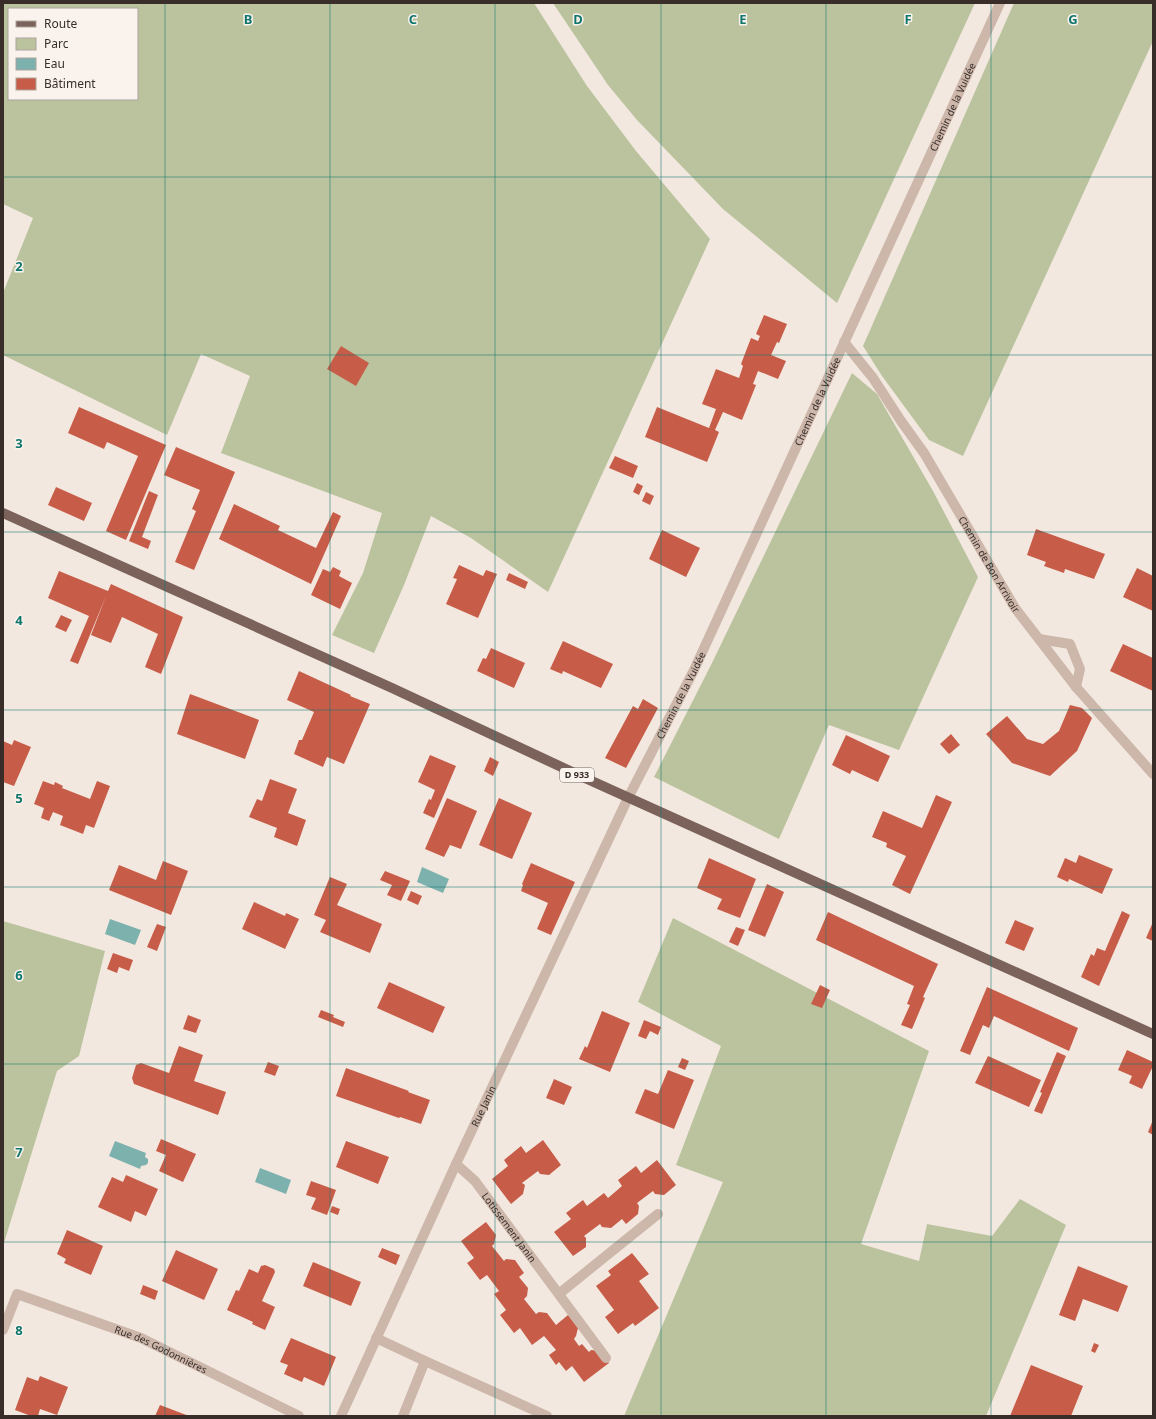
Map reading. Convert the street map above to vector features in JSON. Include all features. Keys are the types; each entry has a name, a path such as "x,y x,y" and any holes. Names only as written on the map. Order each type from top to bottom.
{"main road":[{"name":"D 933","path":"3,513 392,688 628,798 1153,1034"}],"street":[{"name":"Chemin de la Vuidée","path":"628,798 694,670 1000,3"},
{"name":"Chemin de Bon Arrivoir","path":"844,342 873,378 901,422 924,453 1015,608 1076,687 1153,774"},
{"path":"1039,639 1070,644 1080,669 1076,687"},
{"name":"Rue Janin","path":"341,1416 456,1164 628,798"},
{"name":"Lotissement Janin","path":"456,1164 475,1181 560,1293 606,1358"},
{"path":"560,1293 658,1214"},
{"name":"Rue des Godonnières","path":"3,1330 17,1294 141,1338 300,1416"},
{"path":"376,1338 547,1416"},
{"path":"403,1416 425,1361"}],"green space":[{"path":"3,3 534,3 587,86 636,151 710,239 548,592 471,538 431,516 404,585 374,653 332,635 363,573 382,513 221,453 250,376 201,354 167,435 3,355 3,293 33,218 3,204"},
{"path":"553,3 975,3 837,303 723,209 637,120 608,85"},
{"path":"1014,3 1153,3 1153,41 963,456 929,440 882,376 863,346"},
{"path":"852,373 877,394 933,491 978,577 899,750 829,725 779,839 654,777 711,665"},
{"path":"673,918 929,1051 861,1244 919,1261 927,1224 992,1236 1020,1199 1066,1225 986,1416 624,1416 723,1182 676,1165 721,1046 638,1002"},
{"path":"3,921 105,951 79,1056 57,1071 3,1246"}],"water":[{"path":"422,867 449,879 443,893 417,882"},
{"path":"110,919 141,930 135,945 105,934"},
{"path":"115,1141 146,1153 145,1157 148,1159 148,1163 141,1166 140,1169 109,1156"},
{"path":"260,1168 291,1180 286,1194 255,1182"}],"building":[{"path":"764,315 787,324 779,343 777,342 771,355 786,361 778,379 758,371 753,384 756,385 742,420 723,412 715,430 719,432 707,462 645,437 657,407 709,428 716,409 702,404 716,369 739,378 743,366 741,364 751,338 758,341 760,336 756,334"},
{"path":"341,346 369,363 356,386 327,369"},
{"path":"79,407 166,445 126,540 106,531 138,456 107,442 104,449 68,433"},
{"path":"176,447 235,472 194,570 175,562 196,511 192,509 200,490 164,475"},
{"path":"615,456 638,466 633,478 609,468"},
{"path":"637,483 643,486 639,495 633,492"},
{"path":"56,487 92,503 84,521 48,505"},
{"path":"149,491 158,495 142,537 151,541 148,549 129,541"},
{"path":"646,492 654,496 650,505 642,501"},
{"path":"234,504 280,526 278,530 316,548 333,512 341,516 311,584 219,539"},
{"path":"1036,529 1105,554 1094,579 1065,569 1064,573 1044,566 1046,562 1027,555"},
{"path":"662,530 700,548 686,577 649,559"},
{"path":"459,565 483,576 486,570 497,574 478,618 446,604 457,579 453,578"},
{"path":"333,567 341,571 339,576 352,583 340,609 311,595 323,569 330,572"},
{"path":"1137,568 1153,576 1153,611 1123,597"},
{"path":"59,571 108,591 111,584 183,617 161,674 145,667 158,634 122,617 111,643 91,635 106,596 78,664 70,661 89,616 48,598"},
{"path":"509,573 528,582 525,589 506,580"},
{"path":"61,615 72,620 66,632 55,627"},
{"path":"563,641 613,664 601,688 563,671 562,674 550,669"},
{"path":"1123,644 1153,658 1153,691 1110,671"},
{"path":"491,648 525,663 514,688 477,671 483,658 486,659"},
{"path":"299,671 370,704 344,764 327,757 323,767 294,754 299,740 302,740 314,712 287,700"},
{"path":"190,694 259,720 245,759 177,734"},
{"path":"643,699 658,708 626,768 605,758 633,706 638,709"},
{"path":"1070,705 1082,708 1092,718 1077,751 1050,776 1012,763 986,734 1007,716 1027,739 1043,744 1059,731"},
{"path":"951,734 960,745 949,754 940,744"},
{"path":"846,735 890,756 878,782 852,770 850,774 832,765"},
{"path":"14,740 31,747 14,786 3,782 3,741 12,745"},
{"path":"430,755 456,766 434,818 423,813 435,790 418,782"},
{"path":"490,757 499,762 493,776 484,771"},
{"path":"270,779 297,789 288,813 306,820 297,846 274,837 277,828 249,817 257,799 262,801"},
{"path":"43,781 54,785 55,782 63,786 62,788 90,799 97,781 110,786 94,828 86,825 83,834 60,825 63,816 53,812 49,821 41,818 44,808 34,804"},
{"path":"936,795 952,802 910,894 892,885 906,856 886,847 887,843 872,837 883,811 922,828"},
{"path":"447,798 477,811 461,849 450,845 444,857 425,849"},
{"path":"499,798 532,813 512,859 479,845"},
{"path":"1079,855 1113,869 1102,894 1069,879 1068,882 1057,877 1065,858 1076,863"},
{"path":"709,858 756,879 740,918 717,909 722,899 697,888"},
{"path":"163,861 188,871 171,915 109,890 119,865 156,880"},
{"path":"531,863 575,882 551,935 537,929 548,903 521,891 522,884"},
{"path":"385,871 410,881 401,901 387,895 392,885 380,880"},
{"path":"330,877 347,884 337,905 382,924 370,953 320,932 326,920 314,915"},
{"path":"767,884 784,892 765,937 748,930"},
{"path":"411,891 422,896 418,905 407,900"},
{"path":"254,902 285,916 286,913 299,919 285,949 242,929"},
{"path":"1122,911 1130,915 1099,986 1081,977 1091,954 1094,956 1097,948 1105,951"},
{"path":"828,912 938,964 923,997 925,998 912,1029 901,1025 910,1005 907,1004 914,986 816,940"},
{"path":"1015,920 1034,928 1024,951 1005,943"},
{"path":"1153,922 1153,941 1146,938"},
{"path":"157,924 166,927 157,951 147,947"},
{"path":"736,927 745,930 738,946 729,942"},
{"path":"113,953 133,960 129,971 119,967 117,973 107,969"},
{"path":"389,982 445,1007 433,1033 377,1008"},
{"path":"820,985 830,990 822,1008 811,1004"},
{"path":"987,987 1078,1028 1069,1051 994,1016 989,1028 983,1025 970,1055 960,1051"},
{"path":"321,1010 334,1015 333,1017 345,1022 343,1027 318,1017"},
{"path":"602,1011 630,1023 610,1072 579,1059 585,1046 587,1048"},
{"path":"188,1015 201,1020 196,1033 183,1029"},
{"path":"644,1020 661,1027 658,1035 650,1031 646,1039 638,1036"},
{"path":"179,1046 203,1055 194,1081 226,1092 218,1115 134,1084 132,1078 136,1065 141,1063 169,1073"},
{"path":"1127,1050 1153,1062 1153,1066 1142,1089 1129,1083 1132,1076 1118,1070"},
{"path":"1057,1052 1066,1056 1042,1114 1034,1111 1042,1093 1040,1092"},
{"path":"988,1056 1041,1080 1029,1107 975,1083"},
{"path":"682,1058 689,1061 685,1070 678,1067"},
{"path":"268,1062 279,1066 275,1076 264,1072"},
{"path":"346,1068 430,1100 421,1124 336,1096"},
{"path":"668,1070 694,1080 674,1129 635,1113 645,1089 658,1094"},
{"path":"554,1079 572,1087 564,1105 546,1098"},
{"path":"1153,1120 1153,1135 1148,1132"},
{"path":"161,1139 196,1154 183,1182 159,1171 166,1155 156,1151"},
{"path":"543,1140 561,1165 549,1175 540,1174 538,1171 522,1183 525,1185 523,1194 511,1204 492,1179 508,1166 504,1160 521,1146 526,1153"},
{"path":"346,1141 389,1157 378,1184 336,1167"},
{"path":"657,1160 676,1185 664,1195 655,1194 653,1191 637,1203 639,1206 638,1214 626,1224 622,1219 611,1228 602,1227 600,1224 584,1236 586,1238 586,1247 573,1256 554,1232 571,1219 566,1213 583,1200 587,1206 604,1193 608,1198 622,1186 618,1180 636,1166 641,1173"},
{"path":"126,1175 158,1189 146,1216 135,1211 131,1222 98,1207 112,1177 123,1182"},
{"path":"311,1181 336,1190 327,1215 311,1209 316,1198 306,1195"},
{"path":"332,1206 340,1209 338,1215 330,1212"},
{"path":"486,1222 496,1235 492,1246 504,1261 506,1259 515,1260 524,1273 519,1277 528,1288 527,1296 524,1299 536,1314 539,1312 547,1313 556,1325 568,1315 578,1328 574,1339 579,1346 582,1344 589,1352 591,1350 600,1351 609,1363 584,1382 572,1366 566,1371 559,1362 556,1365 549,1355 556,1350 544,1336 532,1345 520,1328 514,1333 500,1315 506,1310 494,1294 499,1291 487,1275 480,1280 467,1263 474,1258 461,1241"},
{"path":"67,1230 103,1246 91,1275 64,1263 66,1259 57,1254"},
{"path":"382,1248 400,1255 396,1265 378,1257"},
{"path":"176,1250 218,1269 204,1300 162,1281"},
{"path":"632,1253 649,1274 639,1281 659,1308 635,1326 633,1323 618,1334 605,1317 614,1310 596,1286 611,1275 608,1271"},
{"path":"313,1262 361,1282 351,1306 303,1286"},
{"path":"265,1265 274,1269 275,1272 262,1301 275,1307 265,1330 252,1324 253,1322 227,1310 236,1290 239,1291 249,1269 258,1273 261,1266"},
{"path":"1078,1266 1128,1286 1118,1312 1083,1299 1075,1321 1059,1315"},
{"path":"143,1285 158,1291 155,1300 140,1294"},
{"path":"291,1338 336,1357 324,1386 304,1377 302,1382 284,1374 288,1365 280,1362"},
{"path":"1094,1343 1099,1345 1095,1353 1091,1351"},
{"path":"1031,1365 1083,1386 1071,1416 1010,1416"},
{"path":"40,1376 68,1387 57,1415 40,1409 38,1416 31,1416 15,1410 27,1377 38,1381"},
{"path":"160,1405 189,1416 155,1416"}]}
